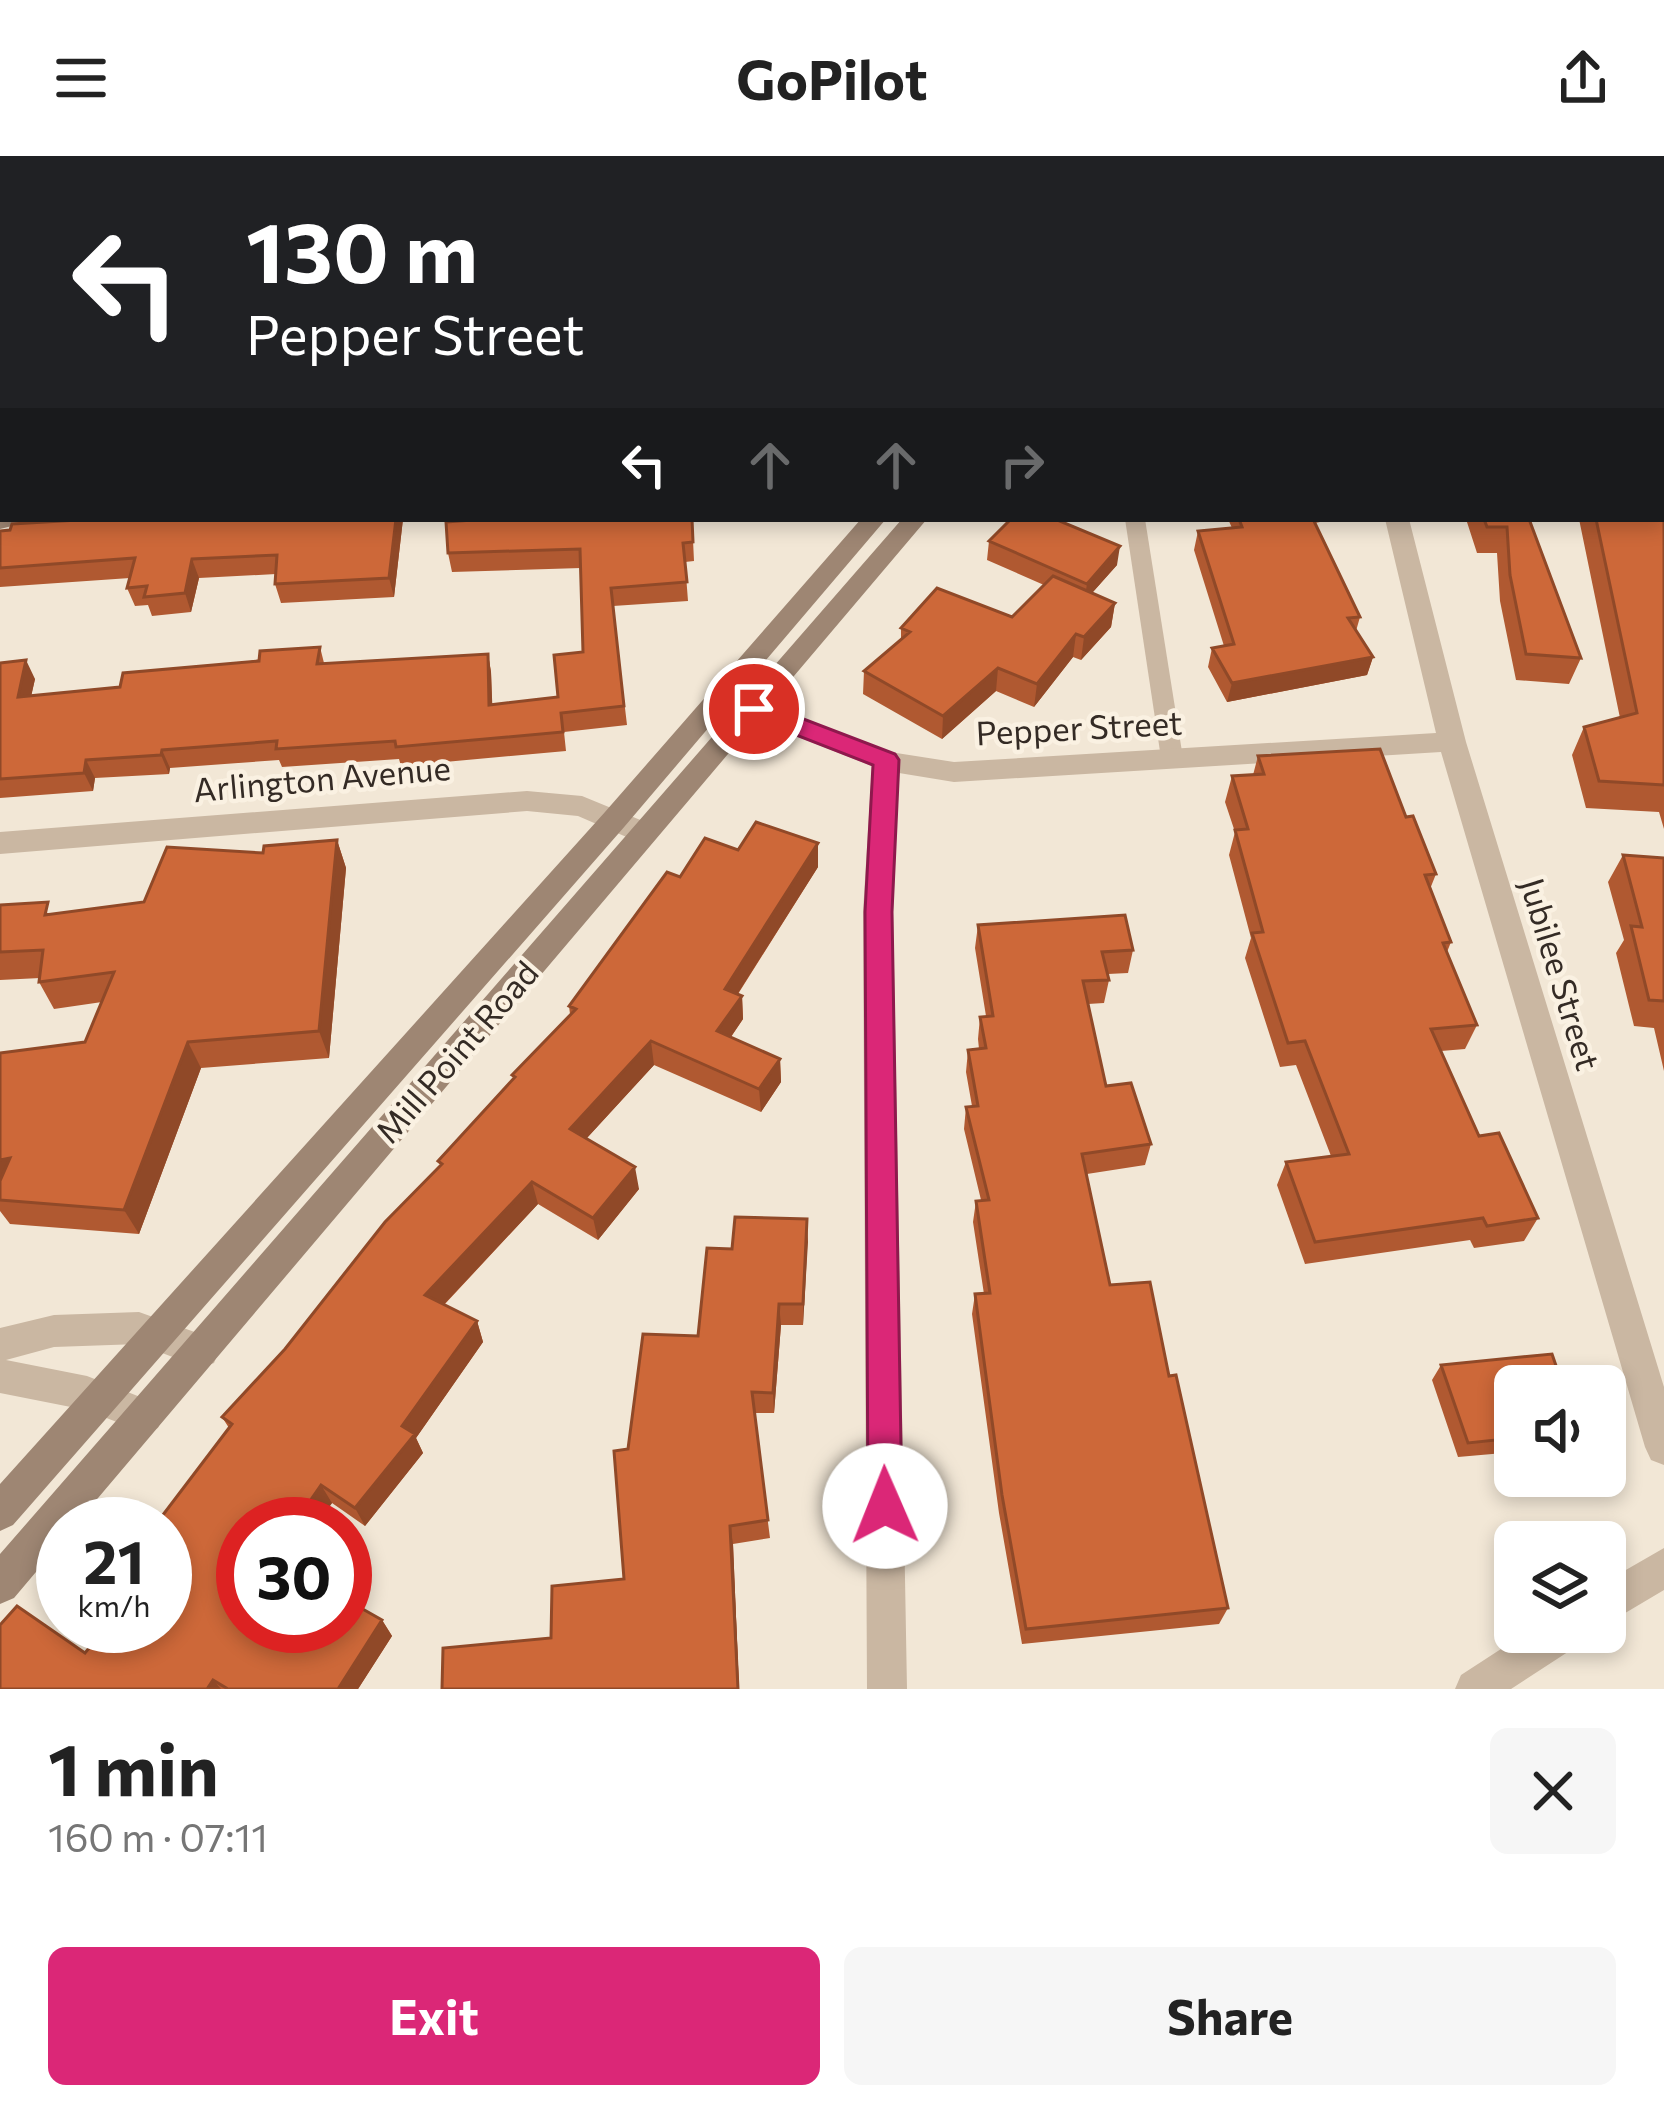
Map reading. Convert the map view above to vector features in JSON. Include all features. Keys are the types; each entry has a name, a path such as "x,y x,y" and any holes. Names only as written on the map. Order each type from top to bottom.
{"main road":[{"name":"Mill Point Road","path":"0,1513 871,522"},
{"name":"Mill Point Road","path":"0,1585 912,522"}],"street":[{"name":"Jubilee Street","path":"1398,522 1452,742 1664,1448"},
{"name":"Pepper Street","path":"722,696 886,760 954,772 1452,742"},
{"path":"886,760 878,912 887,1689"},
{"name":"Arlington Avenue","path":"0,843 469,802 558,801 645,834"},
{"path":"0,1345 54,1331 139,1328 201,1351"},
{"path":"0,1376 101,1398 145,1416"},
{"path":"1626,1591 1664,1567"},
{"path":"1475,1689 1531,1653"}],"lane":[{"path":"1135,522 1172,758"}],"building":[{"path":"396,522 389,578 275,584 277,555 192,559 185,593 144,597 147,586 127,588 135,558 0,568 0,531 10,530 12,524"},
{"path":"446,522 692,522 693,542 683,543 687,582 611,588 624,706 561,713 563,732 396,747 395,741 276,749 277,741 162,750 161,755 86,760 84,773 0,779 0,663 26,660 18,697 120,687 123,673 259,661 260,651 320,647 317,664 488,654 489,705 558,697 554,655 583,652 580,549 448,553"},
{"path":"1008,522 1062,522 1120,546 1087,584 989,541"},
{"path":"1240,522 1314,522 1360,617 1348,618 1373,657 1232,683 1212,648 1234,644 1198,531 1242,527"},
{"path":"1485,522 1530,522 1581,658 1526,654 1510,575 1507,527 1487,527"},
{"path":"1597,522 1664,522 1664,785 1599,781 1584,727 1637,713"},
{"path":"1053,576 1115,603 1084,637 1076,634 1037,684 998,668 943,716 864,671 910,632 901,628 937,588 1012,617"},
{"path":"1380,749 1406,817 1413,816 1436,874 1425,875 1451,942 1443,943 1477,1025 1431,1029 1479,1136 1499,1133 1538,1218 1487,1226 1483,1218 1315,1242 1286,1162 1349,1154 1305,1041 1288,1043 1252,933 1263,932 1235,830 1248,829 1232,776 1264,774 1258,756"},
{"path":"756,822 818,843 725,989 742,996 717,1031 780,1059 759,1089 651,1041 570,1129 635,1167 593,1218 532,1182 425,1295 477,1321 402,1426 415,1434 364,1497 339,1497 321,1485 313,1497 216,1497 216,1653 361,1653 338,1689 228,1689 213,1680 207,1689 0,1689 0,1625 17,1606 36,1619 36,1653 192,1653 192,1497 177,1497 232,1424 222,1417 285,1349 385,1222 442,1164 438,1161 515,1077 512,1075 576,1009 569,1006 667,872 680,877 705,838 738,850"},
{"path":"337,840 319,1031 188,1042 124,1210 0,1200 0,1181 10,1158 0,1160 0,1053 85,1042 114,972 39,982 43,950 0,952 0,905 48,902 45,915 144,902 167,847 263,853 264,846"},
{"path":"1623,855 1664,858 1664,1001 1649,1000 1631,926 1642,927"},
{"path":"1125,915 1133,950 1102,952 1109,980 1083,981 1106,1086 1131,1083 1151,1144 1082,1154 1110,1285 1150,1282 1169,1376 1176,1375 1228,1608 1026,1629 975,1294 990,1293 976,1201 989,1200 966,1107 978,1106 968,1050 986,1048 980,1017 993,1016 978,925"},
{"path":"735,1217 807,1219 803,1304 779,1304 773,1393 752,1392 768,1520 730,1526 738,1689 442,1689 443,1648 551,1638 552,1586 624,1579 614,1451 628,1449 643,1334 698,1336 707,1248 732,1249"},
{"path":"1552,1354 1556,1365 1494,1365 1494,1440 1468,1443 1441,1365"},
{"path":"372,1614 382,1620 372,1636"}],"route":[{"path":"754,709 886,760 878,912 885,1506"}]}
